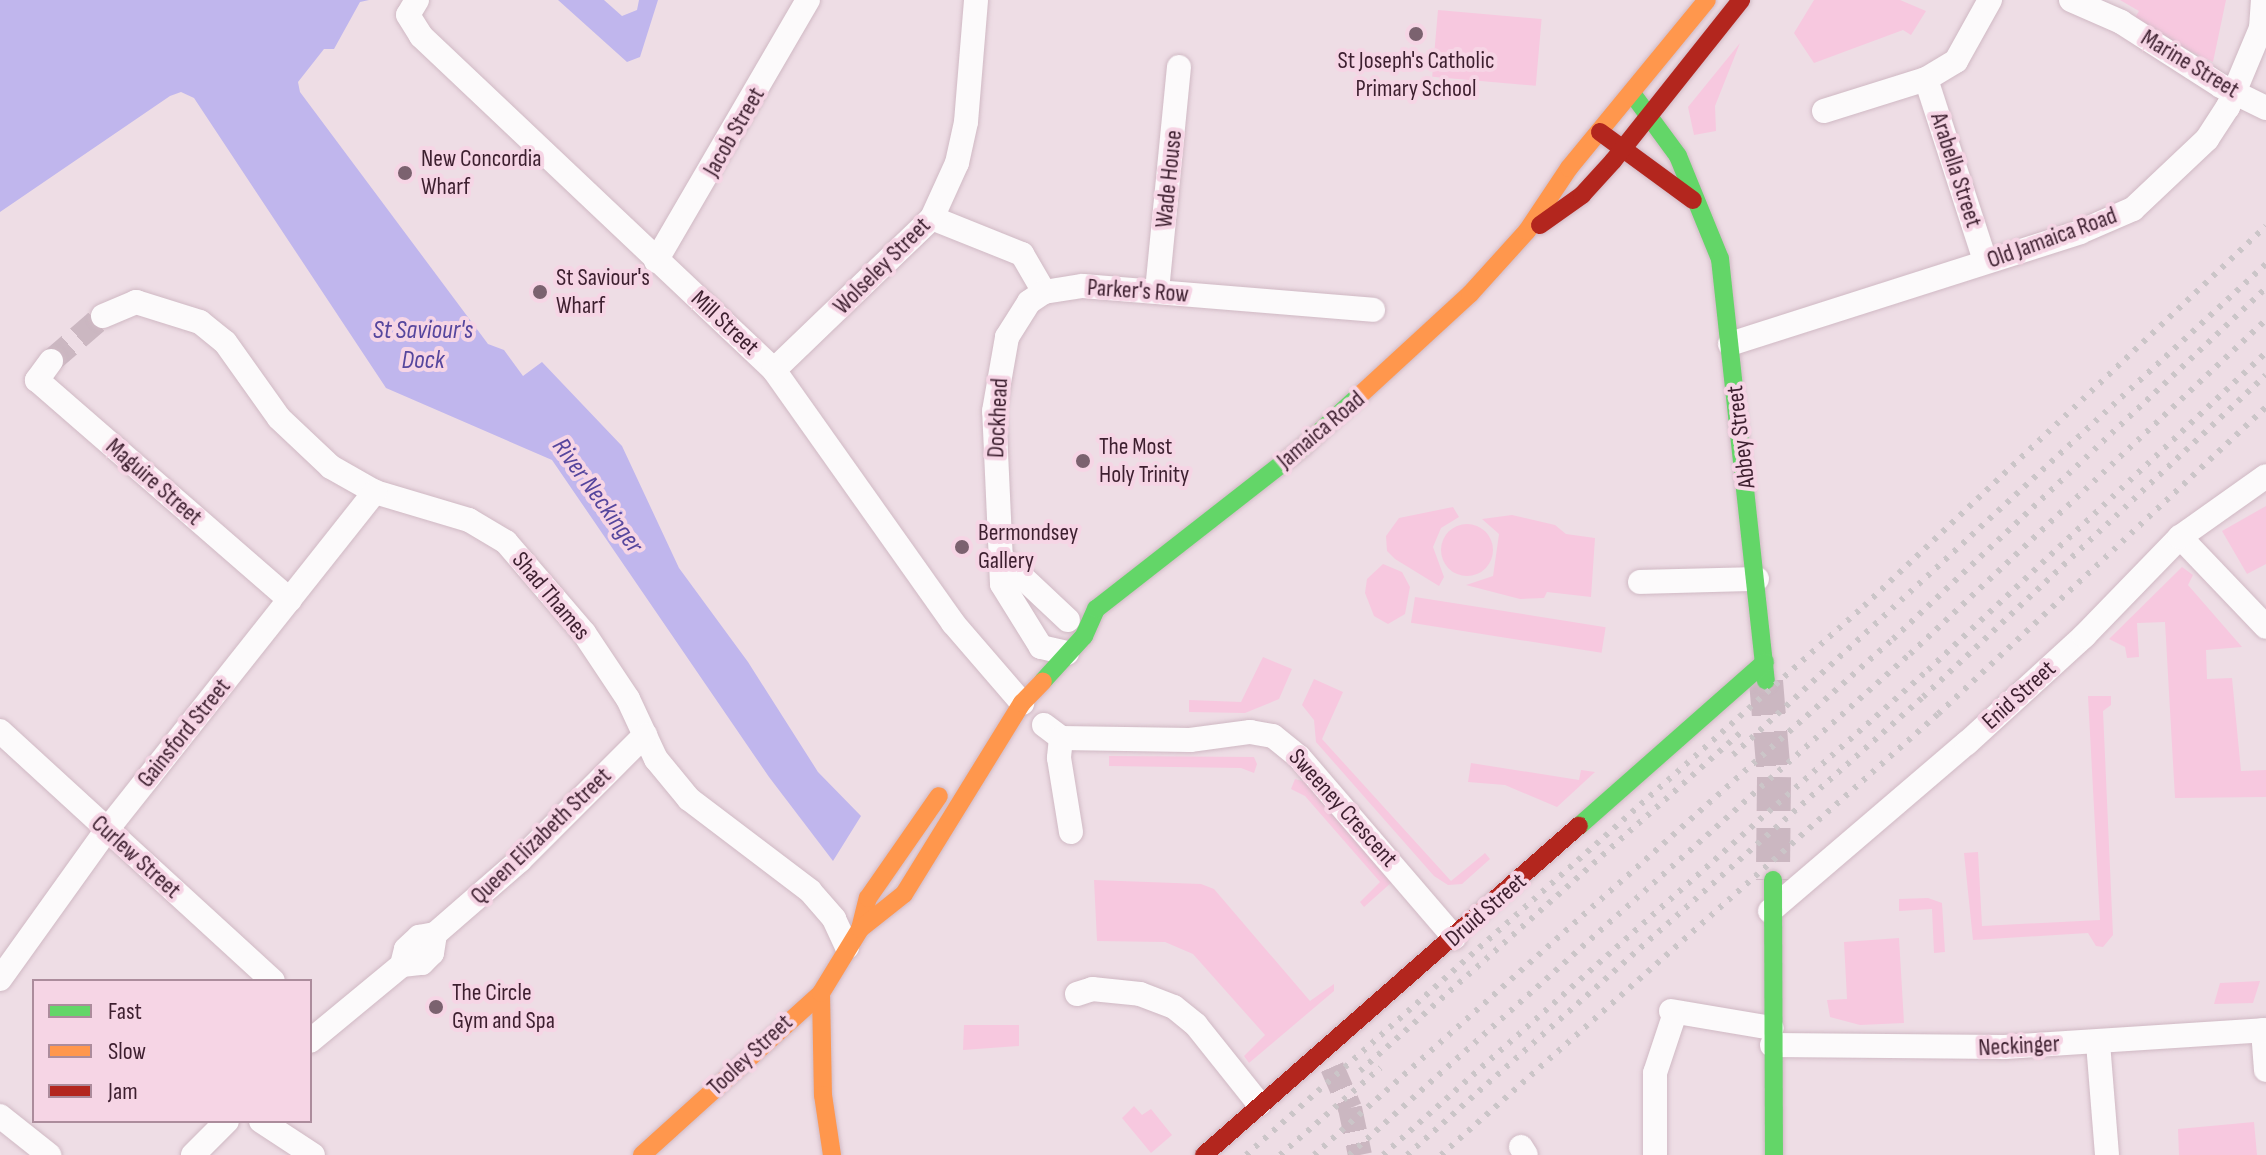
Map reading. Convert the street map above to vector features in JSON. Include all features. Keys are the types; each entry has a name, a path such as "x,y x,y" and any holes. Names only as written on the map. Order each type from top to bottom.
{"main road":[{"name":"Jamaica Road","path":"853,938 904,894 1029,658 1068,620 1096,609 1383,377 1527,231 1538,210 1707,0"},
{"name":"Jamaica Road","path":"1527,231 1553,219 1582,195 1623,150 1741,0"},
{"name":"Abbey Street","path":"1632,93 1678,156 1693,200 1720,259 1765,672"},
{"name":"Abbey Street","path":"1600,132 1693,200"},
{"name":"Jamaica Road","path":"1007,698 1067,653 1084,636 1096,609"},
{"name":"Druid Street","path":"1204,1155 1259,1104 1326,1060 1454,937 1765,672"},
{"path":"853,938 864,905 951,776"},
{"path":"1773,880 1770,911 1774,1155"},
{"name":"Tooley Street","path":"642,1155 821,993 853,938"},
{"path":"821,993 823,1095 832,1155"}],"street":[{"name":"Mill Street","path":"417,0 408,15 421,36 774,370 1007,698"},
{"name":"Jacob Street","path":"656,261 808,0"},
{"name":"Wolseley Street","path":"774,370 932,218 957,163 966,122 976,0"},
{"path":"1824,111 1926,79 1956,61 1990,0"},
{"name":"Marine Street","path":"2071,0 2121,22 2235,94 2266,108"},
{"name":"Old Jamaica Road","path":"1730,344 2133,209 2207,139 2235,94 2261,28 2263,0"},
{"name":"Wade House","path":"1157,291 1179,67"},
{"name":"Arabella Street","path":"1926,79 1985,261"},
{"path":"932,218 1022,254 1044,292"},
{"name":"Parker's Row","path":"1044,292 1083,286 1373,310"},
{"name":"Dockhead","path":"1029,658 1002,584 1003,559 993,443 1000,370 1016,318 1044,292"},
{"name":"Shad Thames","path":"103,316 122,305 151,304 214,331 293,433 331,467 375,492 469,520 522,557 584,633 656,759 689,799 810,891 853,938"},
{"name":"Maguire Street","path":"51,361 37,380 290,600"},
{"name":"Enid Street","path":"1770,911 1967,743 2084,636 2180,537 2266,476"},
{"name":"Gainsford Street","path":"0,979 106,831 375,492"},
{"path":"2180,537 2266,627"},
{"path":"1003,559 1047,605 1068,620"},
{"path":"1640,582 1757,579"},
{"path":"1029,658 1067,653"},
{"name":"Curlew Street","path":"0,731 271,979"},
{"name":"Sweeney Crescent","path":"1071,832 1053,731 1190,740 1250,732 1273,736 1299,757 1454,937"},
{"name":"Queen Elizabeth Street","path":"315,1028 402,965 422,963 432,953 435,934 520,860 645,735"},
{"path":"1077,994 1092,989 1140,994 1174,1007 1196,1025 1259,1104"},
{"name":"Neckinger","path":"1655,1155 1656,1066 1673,1012 1772,1036 1914,1049 2098,1043 2264,1030"},
{"path":"2264,1030 2266,1070"},
{"path":"2098,1043 2107,1155"},
{"path":"0,1116 49,1155"},
{"path":"193,1155 225,1123"},
{"path":"264,1123 313,1155"}],"shaded area":[{"path":"1814,0 1900,0 1926,11 1911,35 1903,30 1814,63 1794,33"},
{"path":"2120,0 2226,0 2213,62 2132,23 2139,11"},
{"path":"1438,10 1542,19 1536,86 1432,77"},
{"path":"1740,43 1715,106 1716,131 1694,135 1688,107"},
{"path":"2266,506 2266,564 2247,574 2222,531"},
{"path":"1453,507 1459,517 1441,528 1433,547 1444,577 1439,586 1395,559 1387,551 1386,536 1399,518"},
{"path":"1512,515 1555,525 1566,534 1595,538 1591,597 1547,592 1544,598 1520,599 1466,585 1493,576 1499,534 1482,519"},
{"path":"1467,524 1485,532 1493,550 1485,568 1467,576 1449,568 1441,550 1449,532"},
{"path":"1383,564 1402,572 1410,587 1405,614 1388,624 1374,616 1365,593 1367,579"},
{"path":"2182,567 2193,575 2188,585 2242,647 2206,650 2207,679 2232,678 2241,771 2266,770 2266,797 2175,798 2165,622 2137,623 2139,657 2127,658 2125,647 2109,639"},
{"path":"1415,597 1606,627 1602,653 1411,623"},
{"path":"1263,657 1292,669 1279,699 1245,713 1189,712 1189,700 1241,702"},
{"path":"1314,679 1343,692 1322,739 1451,881 1485,853 1490,859 1462,884 1448,885 1434,876 1316,742 1314,720 1302,705"},
{"path":"2088,696 2111,696 2111,705 2103,711 2113,935 2103,947 2096,946 2088,933 1973,940 1964,853 1978,852 1982,926 2100,920"},
{"path":"1109,756 1254,757 1257,764 1254,773 1241,768 1109,766"},
{"path":"1471,763 1579,780 1581,770 1595,772 1557,807 1505,785 1468,782"},
{"path":"1295,779 1306,782 1392,882 1364,907 1360,902 1380,882 1305,796 1291,789"},
{"path":"1094,880 1201,884 1214,889 1310,1001 1334,984 1334,991 1249,1063 1244,1056 1265,1035 1193,954 1165,942 1097,941"},
{"path":"1928,898 1942,903 1945,952 1934,953 1932,909 1899,911 1899,899"},
{"path":"1899,938 1904,1023 1860,1025 1830,1017 1827,1000 1847,999 1844,942"},
{"path":"2260,981 2253,1003 2214,1004 2220,983"},
{"path":"964,1025 1019,1025 1019,1046 963,1050"},
{"path":"1134,1106 1142,1115 1151,1109 1172,1135 1151,1153 1122,1118"},
{"path":"2254,1122 2257,1155 2179,1155 2178,1129"}],"water":[{"path":"0,0 369,0 360,2 334,49 324,49 298,82 300,92 488,344 504,350 523,376 542,362 622,446 679,568 748,662 818,772 861,816 833,861 769,777 552,460 386,388 194,98 181,92 170,96 0,212"},
{"path":"558,0 604,0 622,16 637,10 639,0 658,0 640,57 627,62"}],"tunnel":[{"path":"51,361 103,316"},
{"path":"1766,681 1774,777 1773,880"},
{"path":"1332,1067 1350,1108 1360,1155"}],"railway":[{"path":"1246,1155 1864,606 2266,226"},
{"path":"1733,755 2266,264"},
{"path":"1314,1155 1893,639 2266,288"},
{"path":"1349,1155 1910,654 2266,320"},
{"path":"1383,1155 1928,670 2266,353"},
{"path":"1407,1155 1923,697 2266,375"},
{"path":"1441,1155 1938,714 2266,407"},
{"path":"1360,1071 1740,733"},
{"path":"1280,1155 1380,1068"}],"traffic: fast":[{"path":"1634,96 1678,156 1720,259 1766,681"},
{"path":"1043,681 1084,636 1096,609 1303,447 1360,395"},
{"path":"1579,826 1765,662"},
{"path":"1773,880 1774,1155"}],"traffic: slow":[{"path":"1360,395 1470,294 1527,231 1569,168 1707,0"},
{"path":"642,1155 821,993 860,929 904,894 1022,703 1043,681"},
{"path":"860,929 868,898 939,796"},
{"path":"821,993 823,1095 832,1155"}],"traffic: jam":[{"path":"1540,225 1582,195 1613,161 1741,0"},
{"path":"1600,132 1693,200"},
{"path":"1204,1155 1579,826"}],"place":[{"name":"St Joseph's Catholic Primary School","path":"1416,34"},
{"name":"New Concordia Wharf","path":"405,173"},
{"name":"St Saviour's Wharf","path":"540,292"},
{"name":"The Most Holy Trinity","path":"1083,461"},
{"name":"Bermondsey Gallery","path":"962,547"},
{"name":"The Circle Gym and Spa","path":"436,1007"}],"water label":[{"name":"St Saviour's Dock","path":"423,346"},
{"name":"River Neckinger","path":"597,496"}]}
